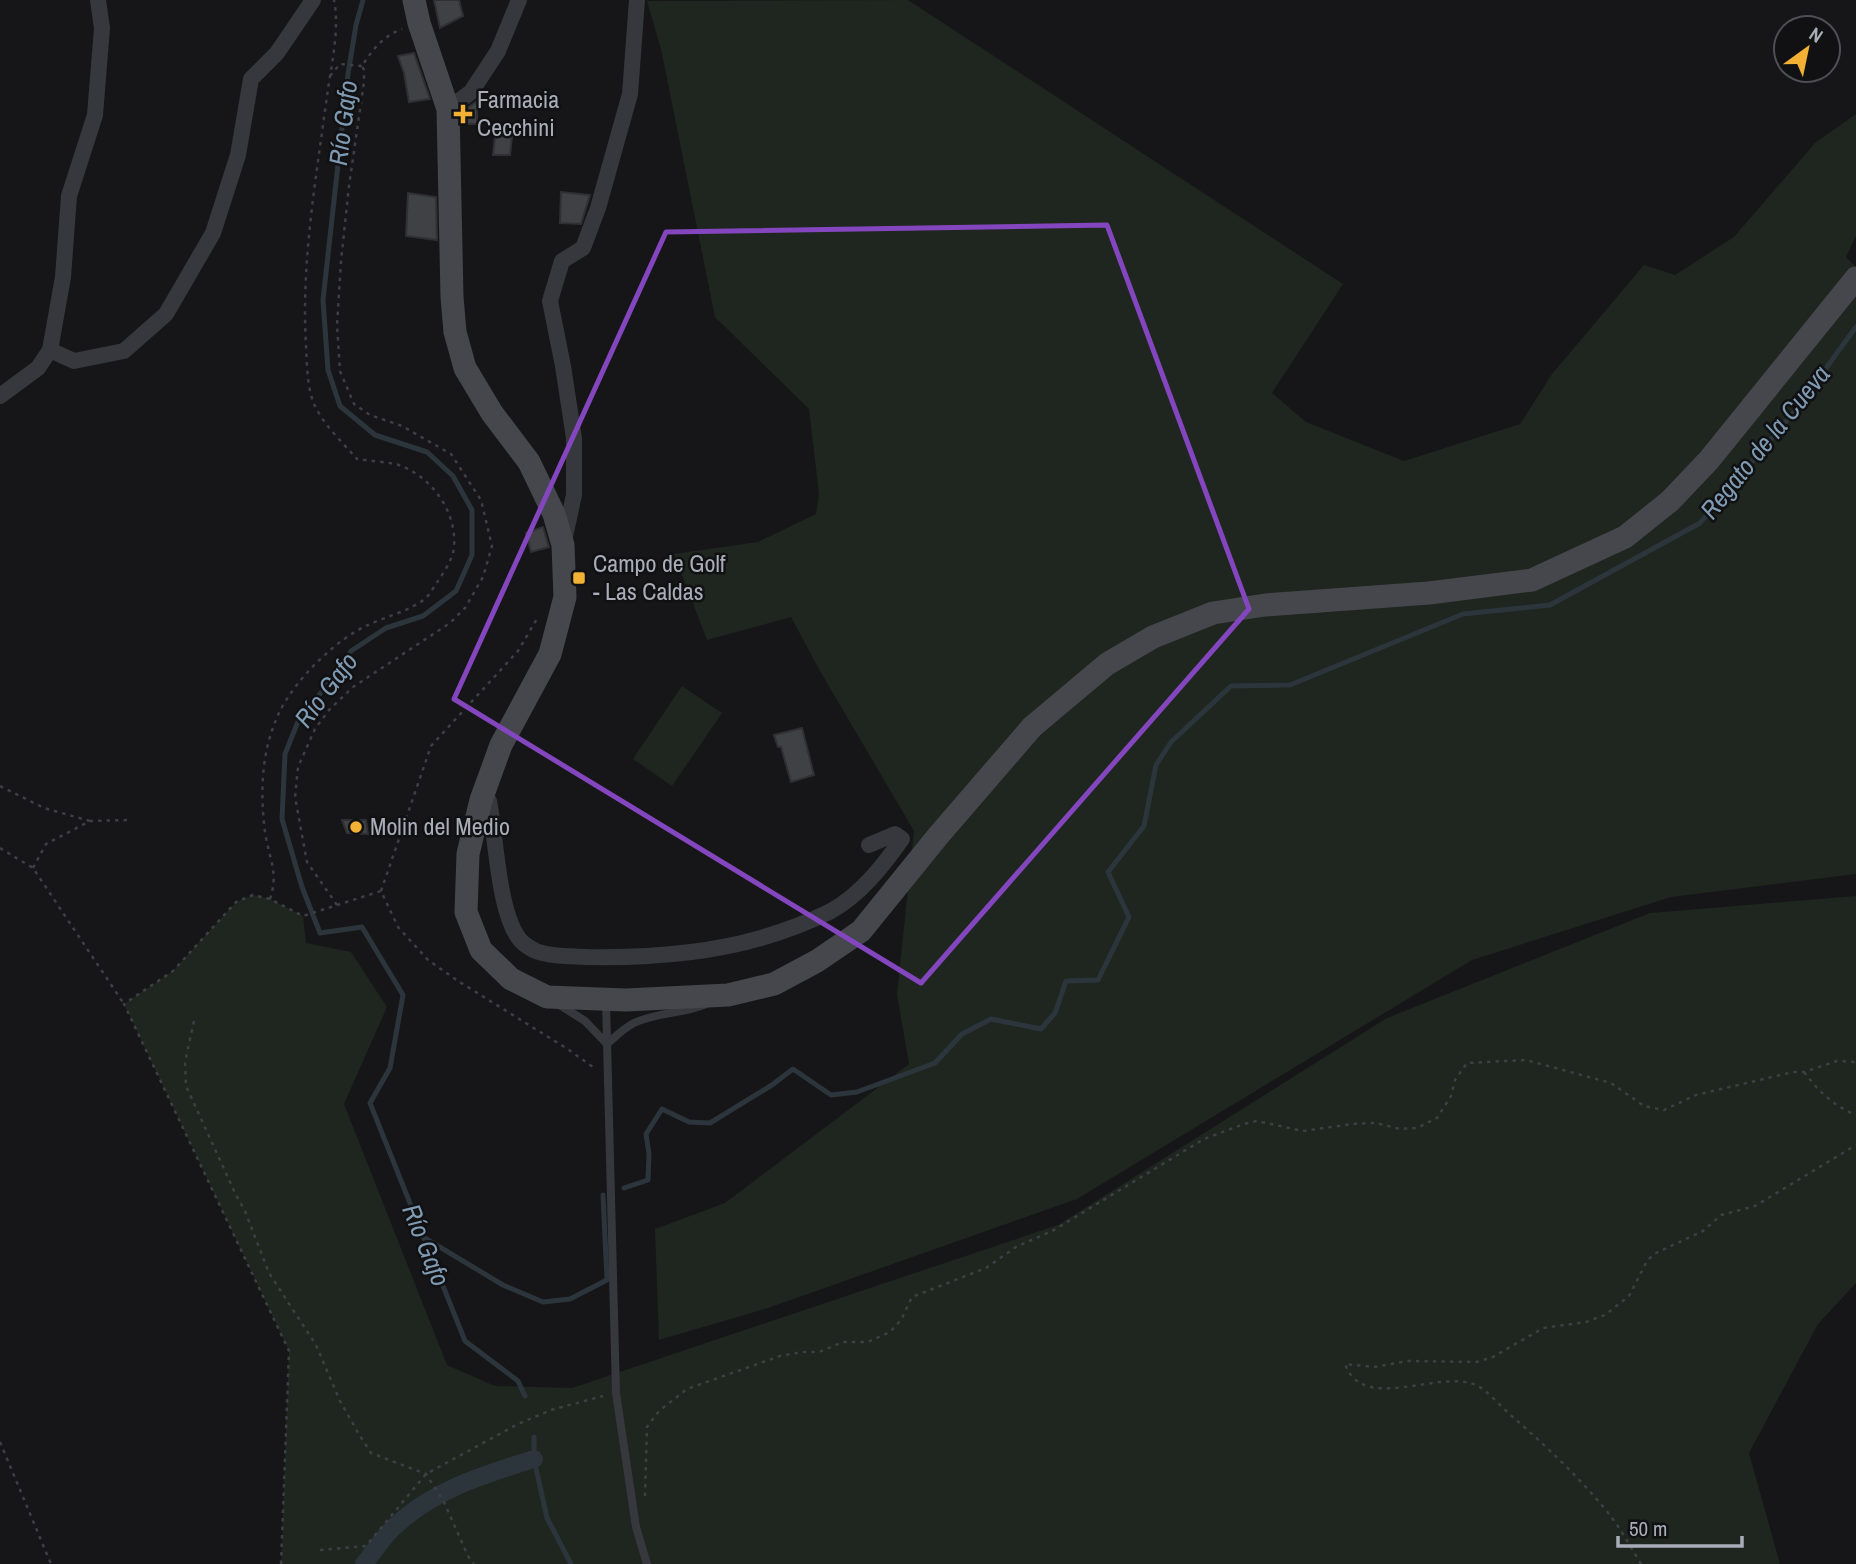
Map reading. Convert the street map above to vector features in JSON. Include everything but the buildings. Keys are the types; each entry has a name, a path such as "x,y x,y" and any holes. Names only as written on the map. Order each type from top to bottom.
{"street":[{"path":"0,396 37,368 50,350 63,277 69,196 94,115 102,28 98,0"},
{"path":"50,350 74,361 124,351 166,314 213,233 238,155 250,79 277,53 313,0"},
{"path":"414,0 419,23 448,108 455,332 466,368 492,413 529,462 554,514 563,545 565,597 550,654 501,745 483,794 468,854 466,912 481,950 511,979 547,997 606,999 728,995 774,984 817,961 860,931 1032,727 1107,664 1153,637 1213,613 1239,609 1429,593 1532,580 1625,537 1670,501 1709,460 1856,278"},
{"path":"448,108 471,92 498,51 519,0"},
{"path":"563,545 574,495 574,438 564,366 550,301 562,261 583,248 598,208 630,94 637,0"},
{"path":"483,794 489,801 510,922 521,941 538,952 609,957 666,954 699,951 760,939 834,909 869,880 902,839 895,834 869,845"}],"lane":[{"path":"607,1044 632,1024 654,1016 693,1010 728,995"},
{"path":"547,997 585,1021 607,1044"},
{"path":"606,999 616,1393 634,1512 647,1564"}],"path":[{"path":"271,900 276,881 265,834 263,763 279,713 300,680 342,640 428,596 444,572 454,550 453,521 443,501 426,481 398,465 357,459 314,404 307,365 304,322 308,246 336,12 334,0"},
{"path":"362,66 373,50 392,33 419,23"},
{"path":"330,76 340,64 362,66"},
{"path":"337,905 307,862 295,797 298,767 315,729 329,710 353,687 450,624 466,608 483,577 492,546 481,500 451,454 401,425 370,415 354,404 340,371 337,325 349,186 364,82 362,66"},
{"path":"538,618 517,652 431,746 381,891 398,927 428,960 596,1068 596,1079"},
{"path":"0,786 44,808 90,821 131,820"},
{"path":"33,868 47,844 90,821"},
{"path":"0,848 33,868 124,1004 289,1351 281,1564"},
{"path":"124,1004 173,971 236,902 253,895 271,900 303,916 381,891"},
{"path":"194,1021 185,1062 186,1086 245,1210 270,1273 316,1345 340,1401 372,1453 426,1474 444,1502 474,1564"},
{"path":"634,1512 640,1507 645,1496 647,1427 659,1411 687,1389 780,1356 819,1352 843,1342 868,1342 890,1332 901,1320 912,1297 986,1268 1016,1247 1054,1230 1205,1139 1257,1121 1303,1131 1364,1123 1400,1129 1417,1128 1437,1118 1451,1096 1455,1080 1467,1063 1526,1060 1611,1083 1644,1106 1664,1110 1696,1095 1793,1072 1804,1072 1837,1061 1856,1062"},
{"path":"1804,1072 1827,1098 1856,1115"},
{"path":"1641,1564 1611,1515 1560,1460 1478,1386 1447,1381 1381,1390 1348,1374 1345,1364 1374,1367 1408,1361 1476,1362 1493,1357 1543,1328 1586,1322 1605,1315 1629,1296 1647,1261 1654,1254 1703,1231 1721,1215 1755,1206 1856,1145"},
{"path":"320,1550 366,1546 426,1474 518,1423 551,1410 616,1393"},
{"path":"0,1442 51,1564"}],"highlighted area":[{"path":"1107,225 1249,609 921,983 454,699 666,232"}],"shaded area":[{"path":"908,0 1343,284 1272,393 1306,422 1404,461 1520,424 1552,374 1644,265 1675,275 1734,237 1815,143 1856,114 1856,236 1846,257 1856,267 1856,874 1671,897 1472,960 1077,1199 768,1308 659,1340 655,1229 725,1203 909,1064 897,994 914,831 791,617 707,640 674,554 758,542 816,514 819,494 809,409 715,317 661,49 647,1"},
{"path":"682,686 722,713 672,786 633,759"},
{"path":"253,895 270,899 303,916 306,943 351,952 387,1007 344,1104 447,1365 495,1386 572,1388 1058,1225 1387,1018 1650,913 1856,896 1856,1283 1818,1324 1749,1453 1780,1564 281,1564 289,1351 124,1004 173,971 236,902"}],"waterway":[{"name":"Río Gafo","path":"363,0 348,74 323,300 328,370 340,406 375,435 427,452 453,476 472,510 472,555 456,591 423,616 386,628 351,651 339,671 299,719 285,754 282,819 302,887 320,933 362,927 403,995 390,1068 370,1103 465,1341 518,1381 525,1396"},
{"name":"Regato de la Cueva","path":"624,1188 648,1180 649,1154 646,1134 662,1109 689,1122 710,1123 793,1069 831,1095 857,1092 935,1063 962,1034 991,1019 1041,1029 1055,1013 1066,981 1098,980 1129,917 1108,872 1144,826 1156,765 1171,742 1231,686 1290,685 1463,614 1550,605 1700,523 1794,412 1856,327"},
{"name":"Regato de la Cueva","path":"423,1237 503,1285 543,1302 570,1299 607,1280 603,1195"},
{"name":"Río Gafo","path":"534,1437 534,1459 547,1518 571,1564"},
{"path":"364,1564 391,1530 422,1505 476,1478 534,1459"}],"place":[{"name":"Farmacia Cecchini","path":"463,114"},
{"name":"Campo de Golf - Las Caldas","path":"579,578"},
{"name":"Molin del Medio","path":"356,827"}]}
